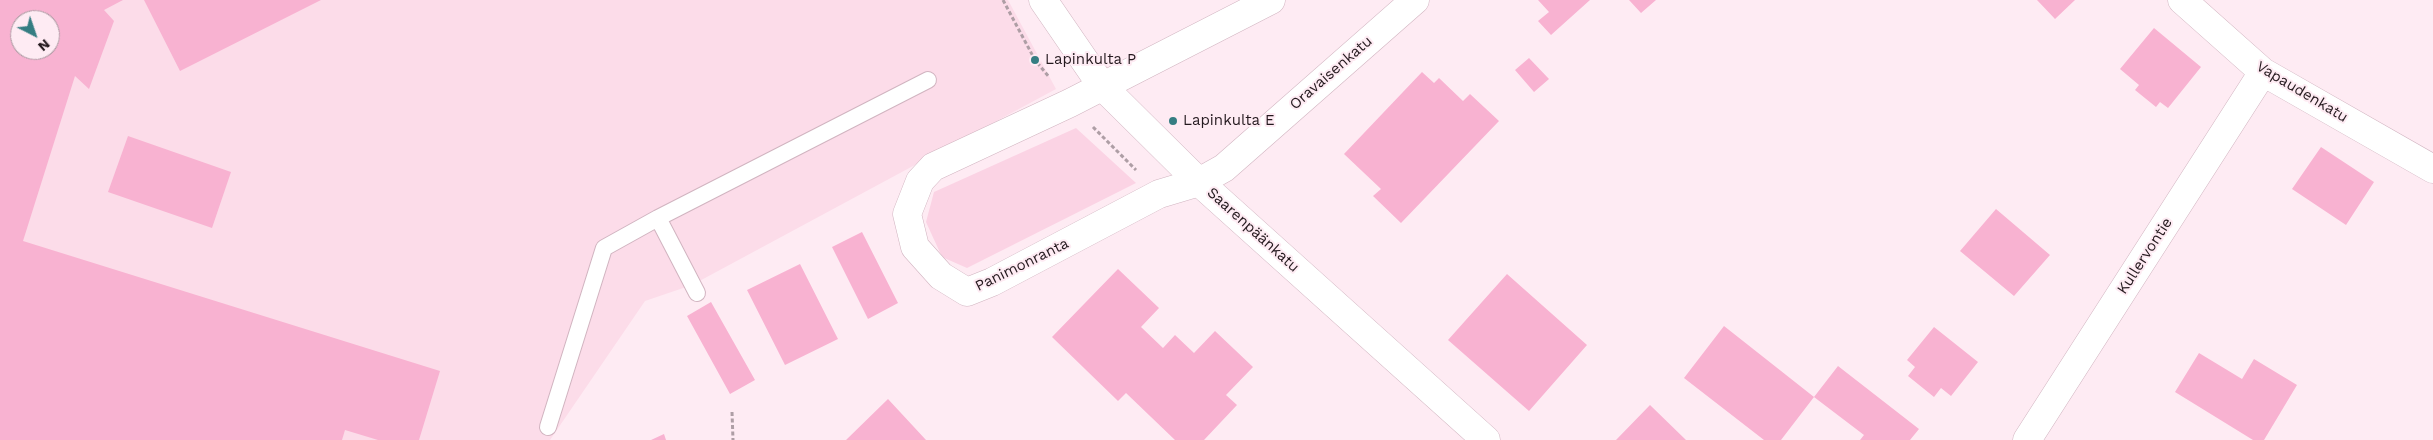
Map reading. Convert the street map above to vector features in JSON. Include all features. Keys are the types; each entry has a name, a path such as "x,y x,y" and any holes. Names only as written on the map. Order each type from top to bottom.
{"street":[{"name":"Saarenpäänkatu","path":"1043,0 1102,86 1199,182 1486,440"},
{"path":"1102,86 1271,0"},
{"name":"Vapaudenkatu","path":"2182,0 2263,72 2433,169"},
{"name":"Oravaisenkatu","path":"1199,182 1224,168 1408,2"},
{"name":"Kullervontie","path":"2027,440 2263,72"},
{"name":"Panimonranta","path":"1102,86 933,167 920,181 907,214 915,247 941,276 967,292 992,282 1159,194 1199,182"}],"lane":[{"path":"548,427 604,248 658,218 928,80"},
{"path":"658,218 697,293"}],"path":[{"path":"732,412 733,440"}],"shaded area":[{"path":"0,0 1008,0 1056,89 692,285 645,301 550,440 0,440"},
{"path":"1076,128 1136,183 967,268 942,257 926,222 934,192"}],"building":[{"path":"0,0 123,0 104,10 114,21 89,89 75,76 23,241 440,371 419,440 378,440 345,430 342,440 0,440"},
{"path":"144,0 321,0 180,71"},
{"path":"1538,0 1590,0 1551,35 1538,21 1549,12"},
{"path":"1629,0 1656,0 1641,13"},
{"path":"2037,0 2075,0 2055,19"},
{"path":"2154,28 2201,67 2168,108 2160,102 2156,107 2135,90 2139,85 2120,69"},
{"path":"1529,58 1549,79 1534,92 1515,70"},
{"path":"1422,72 1434,83 1439,78 1463,101 1470,94 1499,121 1401,223 1373,196 1381,189 1344,154"},
{"path":"128,136 231,172 212,228 108,192"},
{"path":"2321,147 2374,182 2346,225 2292,189"},
{"path":"1996,209 2050,255 2014,296 1960,251"},
{"path":"862,232 898,303 868,319 832,247"},
{"path":"800,264 838,339 785,365 747,290"},
{"path":"1118,269 1159,308 1141,327 1163,348 1175,335 1194,353 1215,331 1253,367 1226,395 1237,405 1204,440 1175,440 1126,393 1118,401 1052,337"},
{"path":"1507,274 1587,345 1529,411 1448,340"},
{"path":"711,302 755,380 730,394 687,316"},
{"path":"1724,326 1814,397 1781,440 1764,440 1684,378"},
{"path":"1934,327 1978,362 1951,396 1941,388 1934,397 1908,376 1915,367 1907,360"},
{"path":"2199,353 2242,379 2254,359 2297,385 2264,440 2253,440 2175,392"},
{"path":"1838,366 1919,429 1910,440 1860,440 1864,435 1814,397"},
{"path":"888,399 926,440 846,440"},
{"path":"1650,405 1686,440 1616,440"},
{"path":"664,434 666,440 651,440"}],"place":[{"name":"Lapinkulta P","path":"1035,60"},
{"name":"Lapinkulta E","path":"1173,121"}]}
